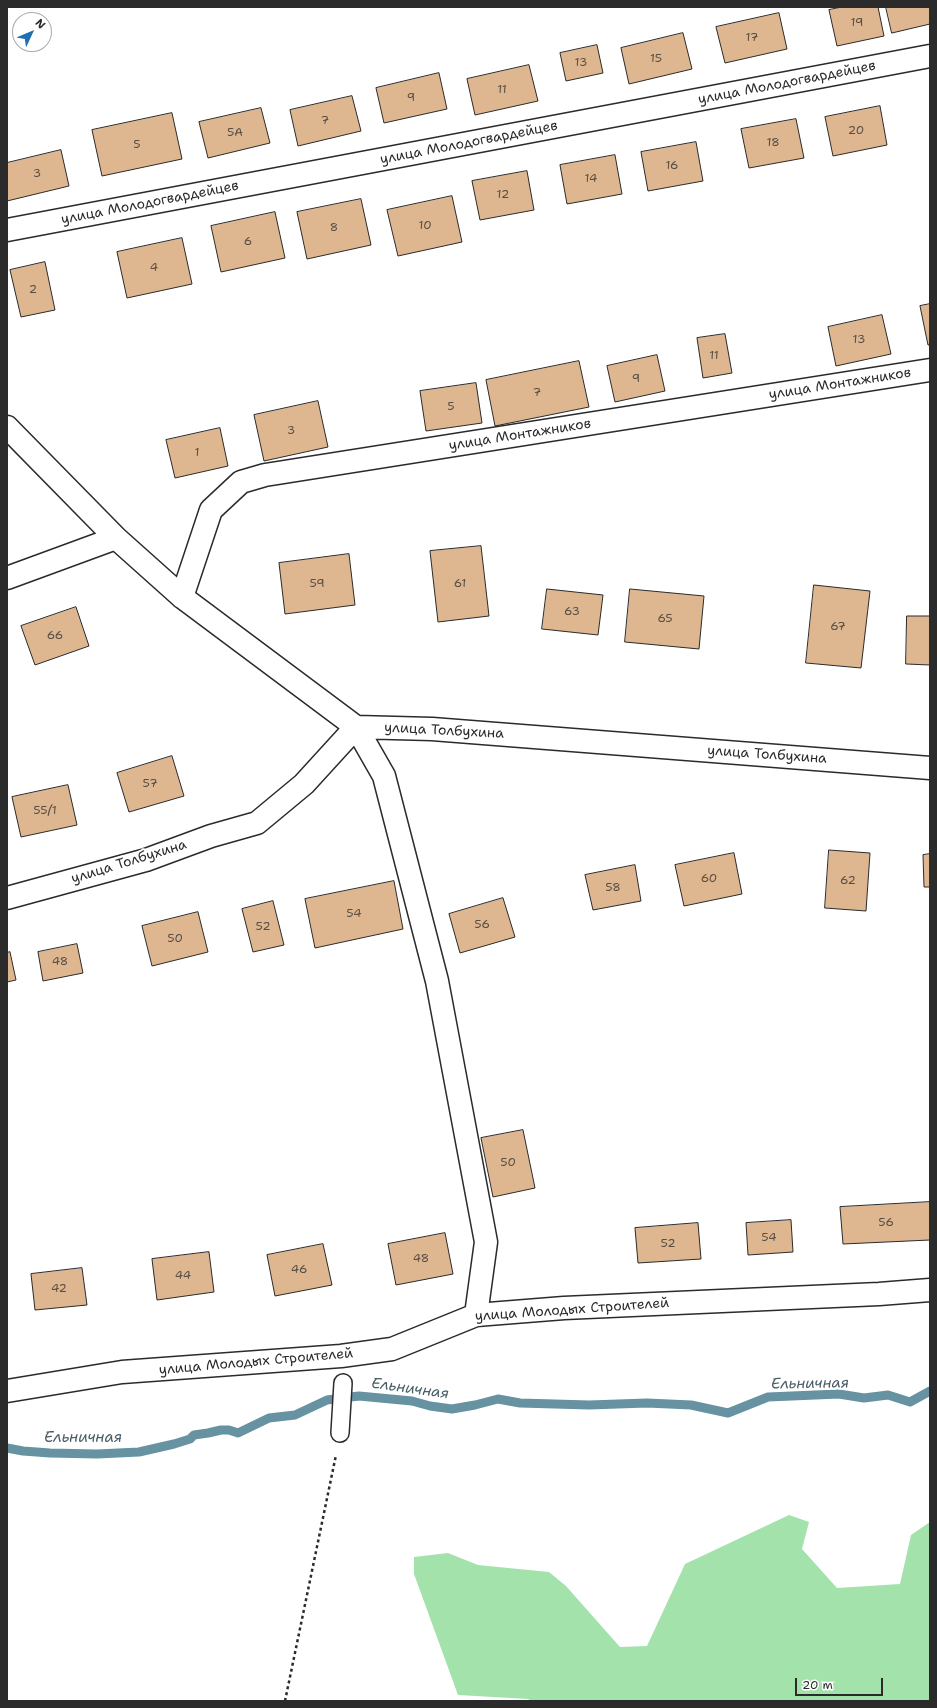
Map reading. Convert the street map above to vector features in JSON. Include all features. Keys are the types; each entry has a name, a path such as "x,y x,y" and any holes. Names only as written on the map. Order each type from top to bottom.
{"street":[{"name":"улица Молодогвардейцев","path":"7,230 930,56"},
{"name":"улица Монтажников","path":"182,597 211,510 241,482 259,477 930,370"},
{"path":"7,427 116,538 182,597 356,727 384,776 437,981 486,1242 476,1314"},
{"path":"7,578 116,538"},
{"name":"улица Толбухина","path":"7,898 146,860 211,836 257,823 304,784 356,727 432,729 930,768"},
{"name":"улица Молодых Строителей","path":"7,1391 122,1372 341,1356 392,1349 476,1314 564,1308 930,1290"},
{"path":"340,1433 343,1383"}],"path":[{"path":"284,1701 340,1433"}],"green space":[{"path":"789,1515 809,1522 802,1549 837,1588 900,1584 911,1535 930,1522 930,1701 531,1701 528,1699 458,1695 414,1574 414,1557 448,1553 478,1565 549,1572 566,1586 620,1647 647,1646 685,1564"}],"building":[{"path":"842,7 878,7 884,36 837,46 829,10"},
{"path":"886,7 930,7 930,24 892,33"},
{"path":"779,13 787,49 725,63 716,27"},
{"path":"683,33 692,69 629,84 621,48"},
{"path":"597,45 603,73 566,81 560,53"},
{"path":"529,65 538,101 475,115 467,79"},
{"path":"439,73 447,109 384,123 376,88"},
{"path":"352,96 361,131 298,146 290,110"},
{"path":"880,106 887,145 833,156 825,117"},
{"path":"261,108 270,143 208,158 199,122"},
{"path":"172,113 182,159 102,176 92,130"},
{"path":"796,119 804,158 749,168 741,129"},
{"path":"696,142 703,181 648,191 641,152"},
{"path":"61,150 69,186 7,201 7,163"},
{"path":"615,155 622,194 567,204 560,165"},
{"path":"527,171 534,210 480,220 472,181"},
{"path":"452,196 462,242 398,256 387,210"},
{"path":"361,199 371,245 307,259 297,212"},
{"path":"275,212 285,258 221,272 211,226"},
{"path":"182,238 192,284 127,298 117,252"},
{"path":"45,262 55,310 21,317 10,270"},
{"path":"930,304 930,345 928,345 920,306"},
{"path":"882,315 891,354 836,366 828,327"},
{"path":"725,334 732,373 703,378 697,338"},
{"path":"657,355 665,391 615,402 607,366"},
{"path":"579,361 589,407 495,426 486,380"},
{"path":"476,383 482,423 426,431 420,391"},
{"path":"318,401 328,447 264,461 254,415"},
{"path":"220,428 228,466 175,478 166,440"},
{"path":"481,546 489,616 438,622 430,551"},
{"path":"349,554 355,605 285,614 279,563"},
{"path":"814,585 870,591 861,668 806,663"},
{"path":"547,589 603,595 598,635 542,629"},
{"path":"630,589 704,596 699,649 625,642"},
{"path":"76,607 89,646 35,665 21,626"},
{"path":"907,616 930,616 930,665 906,664"},
{"path":"172,756 184,796 129,812 117,773"},
{"path":"68,785 77,825 21,837 12,797"},
{"path":"829,850 870,853 866,911 825,908"},
{"path":"734,853 742,894 684,906 675,865"},
{"path":"930,854 930,887 924,887 923,855"},
{"path":"635,865 641,901 593,910 585,875"},
{"path":"394,881 403,929 315,948 305,899"},
{"path":"503,898 515,937 460,953 449,914"},
{"path":"273,901 284,945 253,952 242,909"},
{"path":"198,912 208,952 152,966 142,926"},
{"path":"77,944 83,973 43,981 38,952"},
{"path":"10,952 16,980 7,982 7,953"},
{"path":"523,1130 535,1188 493,1197 481,1138"},
{"path":"930,1202 930,1240 843,1244 840,1207"},
{"path":"791,1220 793,1252 748,1255 746,1223"},
{"path":"698,1223 701,1259 638,1263 635,1228"},
{"path":"445,1233 453,1274 396,1285 388,1244"},
{"path":"323,1244 332,1285 275,1296 267,1255"},
{"path":"209,1252 214,1292 157,1300 152,1259"},
{"path":"82,1268 87,1305 35,1310 31,1274"}],"waterway":[{"name":"Ельничная","path":"7,1448 50,1453 97,1454 139,1452 174,1444 190,1439 194,1435 221,1430 229,1430 238,1433 269,1418 295,1415 327,1400 359,1396 412,1401 430,1406 452,1409 498,1399 520,1403 589,1405 647,1403 691,1405 728,1413 768,1397 839,1394 864,1398 888,1395 910,1402 930,1391"}]}
